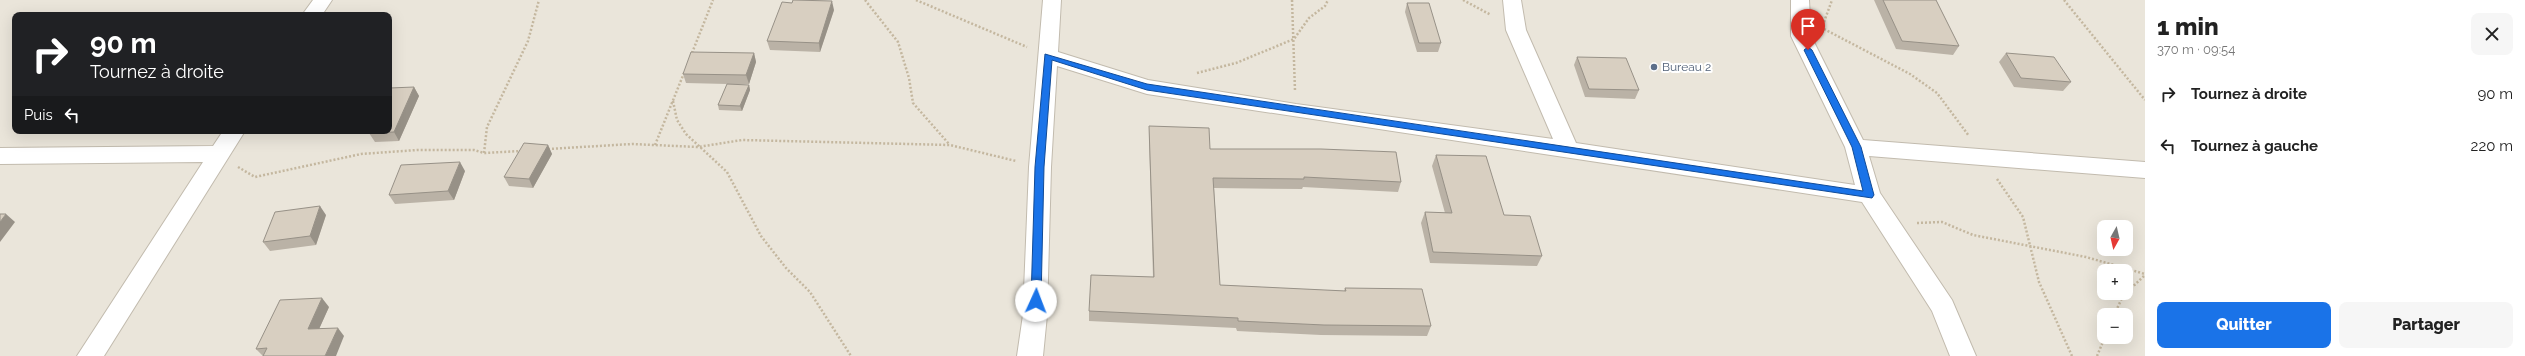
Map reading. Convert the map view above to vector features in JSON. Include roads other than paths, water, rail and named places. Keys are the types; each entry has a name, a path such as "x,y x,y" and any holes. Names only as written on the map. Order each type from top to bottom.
{"street":[{"path":"314,12 323,0"},
{"path":"1030,356 1035,315 1040,167 1052,0"},
{"path":"1512,0 1516,30 1568,149"},
{"path":"1800,0 1801,36 1856,147 1869,195 1943,307 1963,356"},
{"path":"1048,56 1147,87 1296,111 1568,149 1869,195"},
{"path":"90,356 232,134"},
{"path":"1856,147 2145,170"},
{"path":"0,156 219,154"}],"place":[{"name":"Bureau 2","path":"1654,67"}]}
